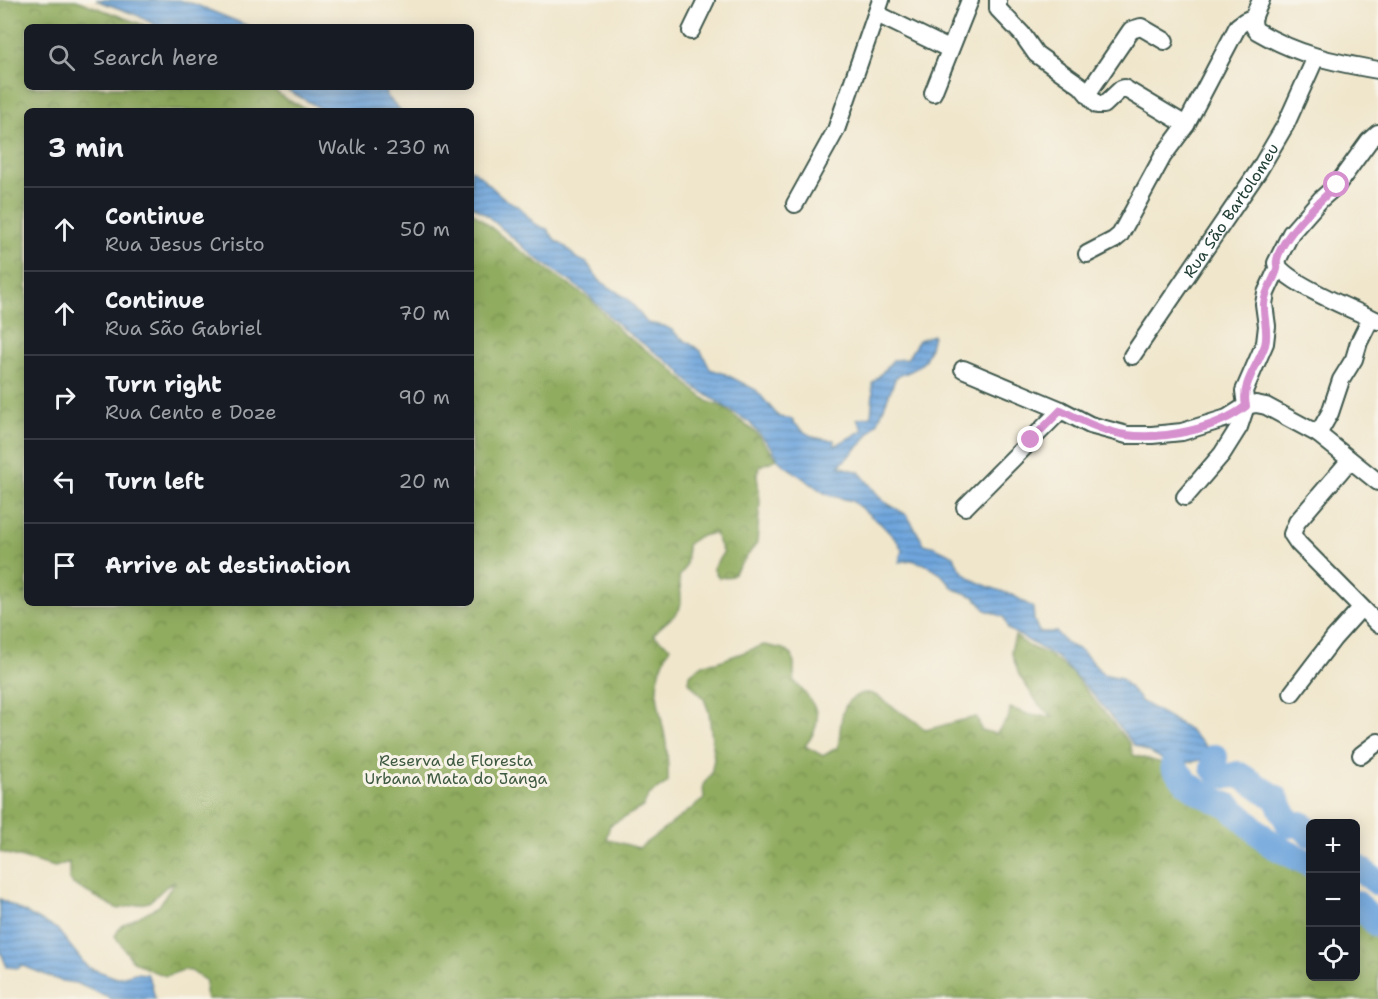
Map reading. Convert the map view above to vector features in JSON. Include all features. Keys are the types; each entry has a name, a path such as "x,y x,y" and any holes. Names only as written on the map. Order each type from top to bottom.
{"street":[{"path":"691,31 706,0"},
{"path":"933,93 970,0"},
{"path":"998,0 998,9 1036,54 1088,93 1097,105 1102,105 1121,89 1128,90 1186,125"},
{"path":"1261,0 1252,24 1257,31 1330,62 1378,70"},
{"path":"795,204 836,130 879,7 950,49"},
{"path":"1087,254 1120,235 1163,156 1186,125 1238,26 1254,17"},
{"path":"1088,93 1131,30 1141,27 1165,41"},
{"name":"Rua São Bartolomeu","path":"1132,356 1259,170 1286,124 1316,57"},
{"path":"1318,434 1330,413 1341,380 1354,359 1359,342 1375,320 1314,291 1281,269 1277,259 1291,233 1321,199 1337,185 1369,141 1378,133"},
{"path":"1185,497 1222,454 1239,427 1246,406 1244,391 1265,343 1266,293 1281,269"},
{"path":"963,369 1061,410 1090,425 1127,435 1152,435 1207,426 1227,418 1246,406 1256,404 1266,406 1318,434 1378,482"},
{"path":"966,507 1061,410"},
{"path":"1350,460 1297,522 1292,534 1378,624"},
{"path":"1292,693 1334,638 1361,608"},
{"path":"1361,755 1378,742"}],"green space":[{"name":"Reserva de Floresta Urbana Mata do Janga","path":"0,0 76,0 141,24 24,24 24,90 274,90 305,108 24,108 24,593 22,594 24,594 24,606 474,606 474,213 514,246 591,300 622,333 671,368 692,389 709,402 723,407 756,433 777,459 760,466 757,475 760,501 757,543 732,576 719,578 713,568 723,553 714,533 697,537 687,545 685,566 679,577 680,607 678,612 653,635 670,647 657,685 658,705 667,748 668,782 649,795 643,807 610,825 606,839 639,848 704,799 703,785 711,774 714,759 709,712 704,699 689,682 690,674 703,664 717,662 764,645 783,649 792,655 794,681 813,704 817,719 812,736 805,746 823,756 838,747 842,717 846,706 850,700 861,694 876,696 925,730 977,717 981,730 996,734 1009,717 1010,708 1030,715 1054,717 1039,705 1019,675 1011,651 1015,636 1030,647 1047,654 1071,672 1130,744 1133,755 1162,763 1174,770 1198,797 1215,808 1235,814 1249,833 1306,867 1306,981 1360,981 1360,917 1378,936 1378,999 207,999 206,981 191,971 183,970 166,976 147,969 132,960 115,936 121,926 159,906 175,881 149,902 118,909 74,885 69,879 69,862 55,867 0,852"}],"water":[{"path":"96,0 178,0 244,24 154,24"},
{"path":"287,90 388,90 385,94 398,108 320,108"},
{"path":"474,171 504,198 519,207 535,224 547,229 555,240 576,258 587,263 600,281 629,300 647,323 672,330 701,351 710,369 756,390 779,417 791,419 800,429 810,435 834,440 835,446 863,430 857,419 871,416 872,384 893,360 907,359 919,340 933,335 926,359 912,371 896,377 878,422 863,442 839,466 859,472 883,501 907,515 924,544 954,556 963,572 970,578 1012,595 1033,608 1034,620 1039,632 1056,632 1067,644 1082,651 1103,674 1121,678 1142,702 1184,726 1215,757 1173,766 1134,745 1092,693 1058,658 1008,629 1004,617 986,610 975,597 954,589 941,574 925,564 911,560 899,562 902,550 898,542 881,524 852,501 826,494 780,462 772,448 749,422 693,386 677,368 624,330 585,292 535,257 474,207"},
{"path":"0,899 57,929 87,967 117,978 135,973 147,974 155,999 112,999 76,983 61,981 21,965 19,968 7,967 0,950"}],"waterway":[{"path":"1215,757 1213,768 1218,773 1227,776 1238,774 1276,798 1289,825 1301,824 1306,830"},
{"path":"1173,766 1187,783 1201,793 1230,807 1272,845 1306,862"},
{"path":"1360,869 1378,883"},
{"path":"1360,907 1378,925"}],"route":[{"path":"1031,440 1061,410 1090,425 1109,431 1127,435 1152,435 1182,432 1207,426 1237,413 1246,406 1244,391 1263,350 1267,334 1264,304 1266,293 1278,267 1277,259 1291,233 1321,199 1337,185"}]}
